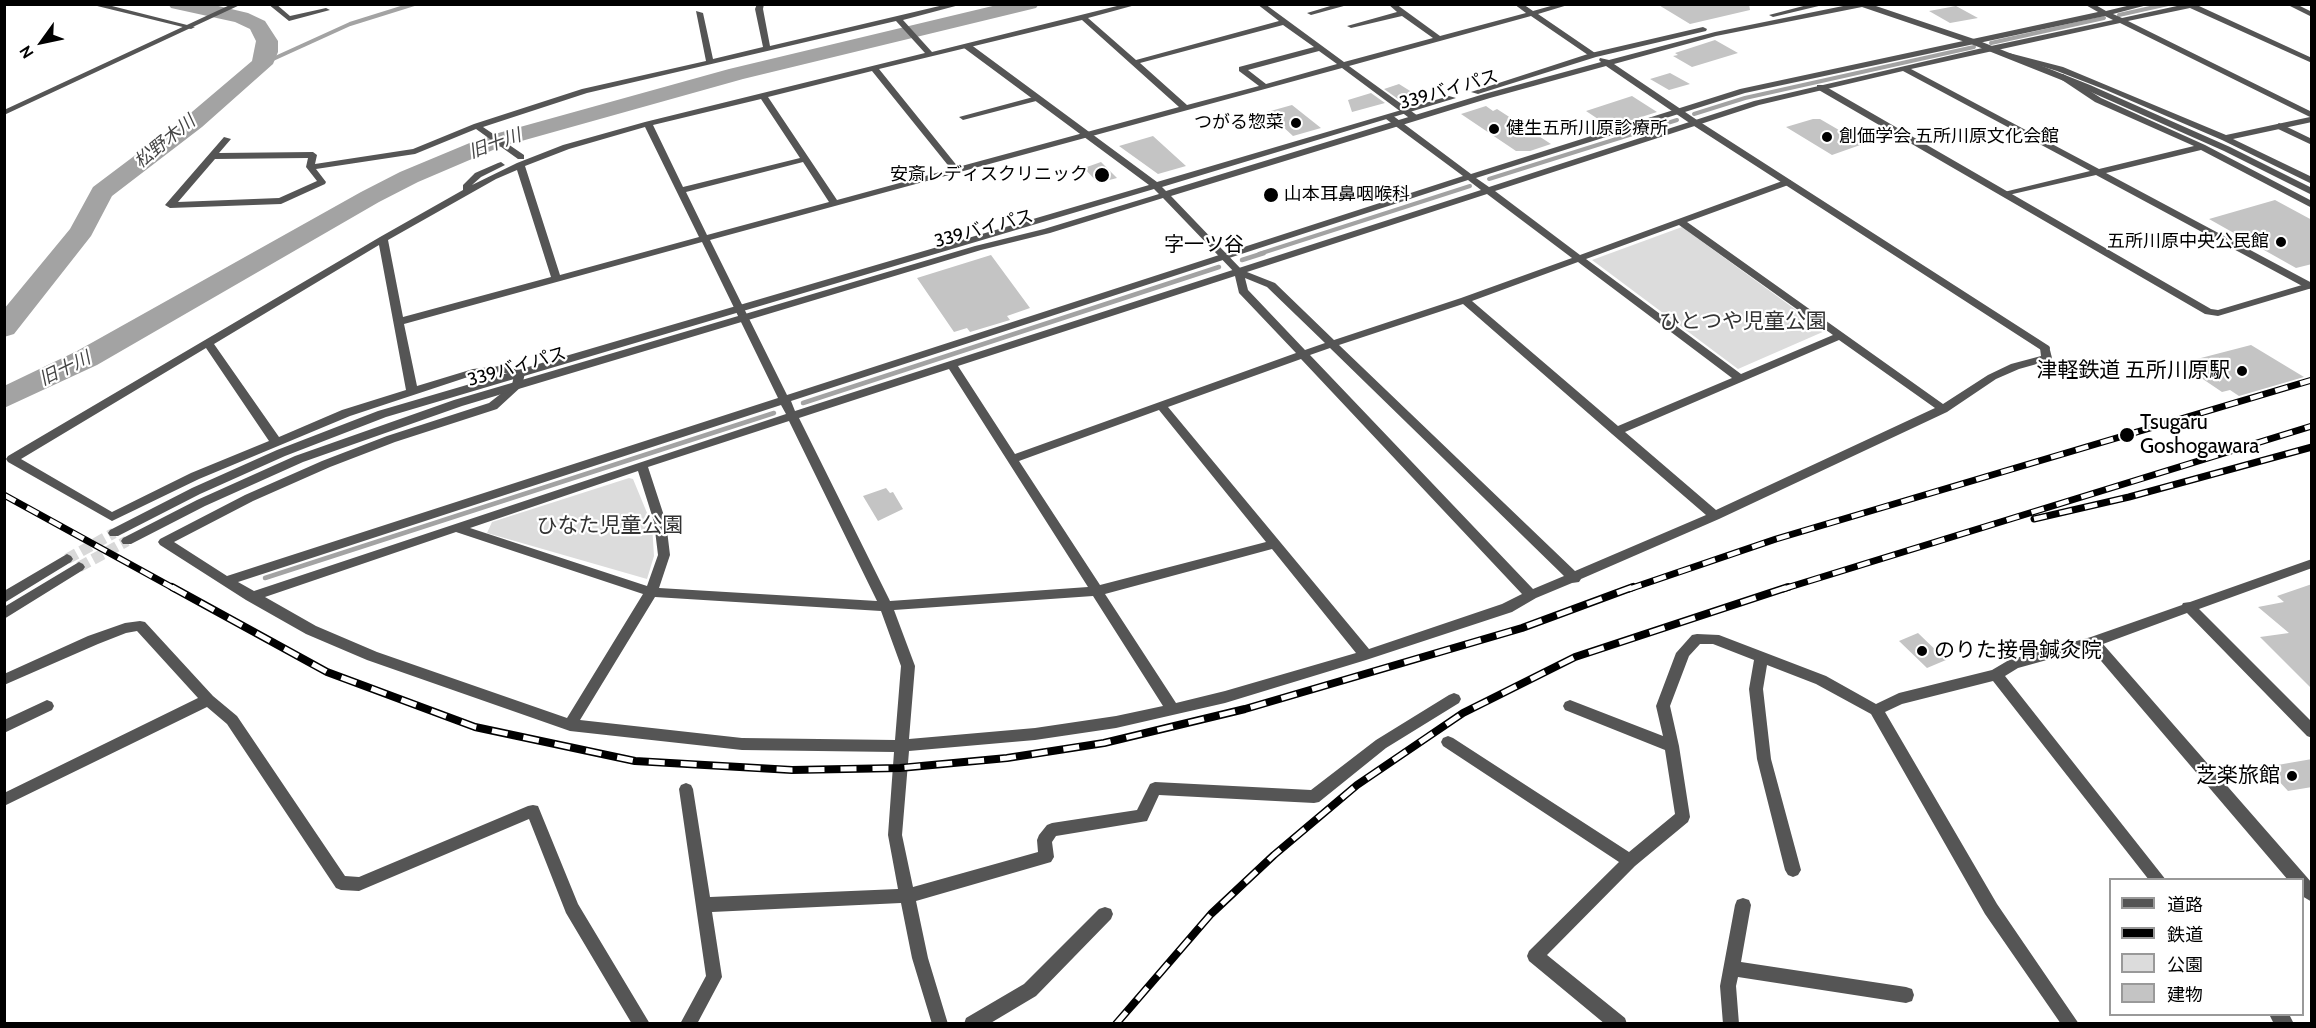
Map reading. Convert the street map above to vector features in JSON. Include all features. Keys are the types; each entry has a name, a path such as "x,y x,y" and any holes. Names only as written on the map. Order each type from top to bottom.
{"street":[{"path":"92,4 194,26"},
{"path":"4,113 239,4"},
{"path":"271,4 289,19 327,10"},
{"path":"761,4 759,9 767,48"},
{"path":"310,167 415,151 585,91 960,4"},
{"path":"520,373 500,369 473,372 346,412 275,440 112,517 12,459 520,159 561,142 576,138 591,140 763,95 1136,4"},
{"path":"1260,4 1410,115 1594,55 1668,36 1824,4"},
{"path":"1311,13 1348,4"},
{"path":"1391,4 1437,38"},
{"path":"520,373 518,386 493,406 391,439 326,464 249,498 164,542 251,597 311,630 372,656 570,725 742,744 901,746 1035,734 1116,722 1225,697 1366,655 1507,608 1531,595 1575,579 1715,516 1943,409 1992,377 2015,366 2047,358 2045,348 1694,122 1517,4"},
{"path":"399,322 1184,106 1568,4"},
{"path":"2087,4 2312,117"},
{"path":"226,581 1678,111 1791,79 2148,4"},
{"path":"2289,4 2312,15"},
{"path":"1863,5 1991,48 2102,93 2227,149 2312,192"},
{"name":"339バイパス","path":"127,541 212,498 299,459 406,419 518,386 742,313 1166,195 1410,115 1714,34 1863,5"},
{"path":"251,597 642,465 794,418 1485,189 1694,122 1820,87 2195,5 2310,59"},
{"path":"699,13 710,62"},
{"path":"1351,26 1403,13"},
{"path":"1083,17 1184,106"},
{"path":"898,20 930,54"},
{"path":"1136,62 1284,22"},
{"path":"967,46 1155,185 1239,272 1271,285 1334,343 1575,579"},
{"path":"1263,85 1242,69 1320,48"},
{"path":"2008,55 2080,76 2225,138 2312,181"},
{"path":"874,68 956,170"},
{"path":"1905,69 2311,285"},
{"path":"2060,76 2098,100 2202,147 2312,205"},
{"path":"1820,87 2209,312 2218,313 2311,285"},
{"path":"763,95 834,203"},
{"path":"963,117 1037,98"},
{"path":"2225,138 2312,117"},
{"path":"114,533 196,491 306,442 382,414 520,373 742,313 1155,185 1393,120 1740,378"},
{"path":"648,124 886,606 908,666 895,835 920,958 940,1023"},
{"path":"2279,126 2312,142"},
{"path":"479,127 520,159 556,278"},
{"path":"227,139 170,205 281,201 322,182 310,167"},
{"path":"2007,194 2202,147"},
{"path":"213,156 313,155 310,167"},
{"path":"681,190 805,159"},
{"path":"1013,459 1334,343 1465,300 1788,182"},
{"path":"1681,222 1943,409"},
{"path":"383,239 412,391"},
{"path":"1239,272 1243,291 1531,595"},
{"path":"1465,300 1715,516"},
{"path":"1616,431 1842,335"},
{"path":"208,343 275,440"},
{"path":"952,366 1172,708"},
{"path":"1161,406 1366,655"},
{"path":"570,725 651,592 664,555 660,522 642,465"},
{"path":"457,528 651,592 886,606 1097,591 1275,544"},
{"path":"4,598 67,559"},
{"path":"1876,710 1899,699 1996,675 2014,664 2093,642 2312,563"},
{"path":"4,614 79,567"},
{"path":"2188,606 2312,732"},
{"path":"4,680 93,640 125,628 140,627 208,700 232,720 341,883 359,884 533,811 572,908 642,1023"},
{"path":"1619,1023 1535,956 1630,861 1683,817 1663,706 1683,653 1697,639 1714,639 1761,659 1821,680 1876,710 1990,909 2070,1023"},
{"path":"2093,642 2297,878"},
{"path":"1761,659 1756,689 1764,759 1793,870"},
{"path":"1996,675 2158,878"},
{"path":"703,905 908,896 1046,857 1044,840 1052,830 1142,816 1155,788 1314,797 1381,744 1454,699"},
{"path":"4,800 208,700"},
{"path":"4,727 47,706"},
{"path":"1570,706 1672,746"},
{"path":"1448,742 1630,861"},
{"path":"686,789 714,977 688,1023"},
{"path":"1731,1023 1728,986 1743,905"},
{"path":"972,1023 1030,990 1105,914"},
{"path":"1731,968 1906,995"}],"green space":[{"name":"ひとつや児童公園","path":"1682,227 1825,331 1738,369 1592,260"},
{"name":"ひなた児童公園","path":"629,478 633,479 652,525 654,556 647,579 487,533 492,522"}],"building":[{"path":"1657,4 1749,4 1750,10 1690,24"},
{"path":"1956,6 1978,18 1950,23 1929,11"},
{"path":"1715,40 1738,53 1692,67 1673,56 1678,55 1675,53"},
{"path":"1670,73 1690,84 1669,90 1650,79"},
{"path":"1399,84 1415,94 1398,99 1384,89"},
{"path":"1371,93 1385,103 1352,112 1348,100"},
{"path":"1632,96 1657,112 1610,127 1586,111"},
{"name":"つがる惣菜","path":"1292,105 1321,128 1293,136 1267,112"},
{"name":"健生五所川原診療所","path":"1486,106 1493,111 1497,109 1551,144 1530,151 1516,151 1461,114"},
{"name":"創価学会 五所川原文化会館","path":"1820,119 1863,144 1832,155 1786,127"},
{"path":"1153,136 1186,166 1158,174 1119,146"},
{"name":"安斎レディスクリニック","path":"1101,162 1117,178 1098,183 1084,168"},
{"name":"五所川原中央公民館","path":"2275,200 2312,220 2312,264 2296,268 2209,219"},
{"path":"991,255 1030,308 1007,316 1010,320 970,332 967,328 954,332 917,278"},
{"name":"津軽鉄道 五所川原駅","path":"2251,345 2304,377 2239,396 2230,390 2222,392 2185,367 2197,359"},
{"path":"886,488 890,493 893,492 903,509 878,521 863,496"},
{"path":"2312,584 2312,689 2260,637 2289,633 2258,607 2284,602 2277,596"},
{"name":"のりた接骨鍼灸院","path":"1918,633 1946,660 1927,668 1899,641"},
{"name":"芝楽旅館","path":"2312,759 2312,787 2288,791 2266,767"}],"waterway":[{"name":"松野木川","path":"4,328 82,231 102,192 194,122 262,64 267,52 267,41 258,25 241,17 178,4"},
{"path":"262,64 350,24 414,4"},
{"name":"旧十川","path":"4,398 87,358 370,197 409,177 492,142 737,74 1029,4"},
{"path":"2119,15 2168,4"},
{"path":"1991,43 2104,18"},
{"path":"1694,114 1745,98 1974,47"},
{"path":"1489,179 1677,120"},
{"path":"1259,254 1470,186"},
{"path":"1242,260 1264,253"},
{"path":"803,403 1219,267"},
{"path":"265,578 774,413"}],"tunnel":[{"path":"67,559 114,533"},
{"path":"79,567 127,541"}],"railway":[{"path":"1629,589 1776,539 2312,380"},
{"path":"1783,589 2312,426"},
{"path":"2034,519 2129,497 2312,447"},
{"path":"4,495 175,589"},
{"path":"172,587 327,672 475,727 635,761 792,770 900,768 1007,758 1104,743 1245,709 1522,628 1633,587"},
{"path":"1116,1024 1211,914 1274,855 1357,785 1463,713 1575,657 1788,587"}],"place":[{"name":"つがる惣菜","path":"1296,123"},
{"name":"健生五所川原診療所","path":"1494,129"},
{"name":"創価学会 五所川原文化会館","path":"1827,137"},
{"name":"安斎レディスクリニック","path":"1102,175"},
{"name":"山本耳鼻咽喉科","path":"1271,195"},
{"name":"五所川原中央公民館","path":"2281,242"},
{"name":"津軽鉄道 五所川原駅","path":"2242,371"},
{"name":"Tsugaru Goshogawara","path":"2127,435"},
{"name":"のりた接骨鍼灸院","path":"1922,651"},
{"name":"芝楽旅館","path":"2292,776"}],"district":[{"name":"字一ツ谷","path":"1204,245"}]}
